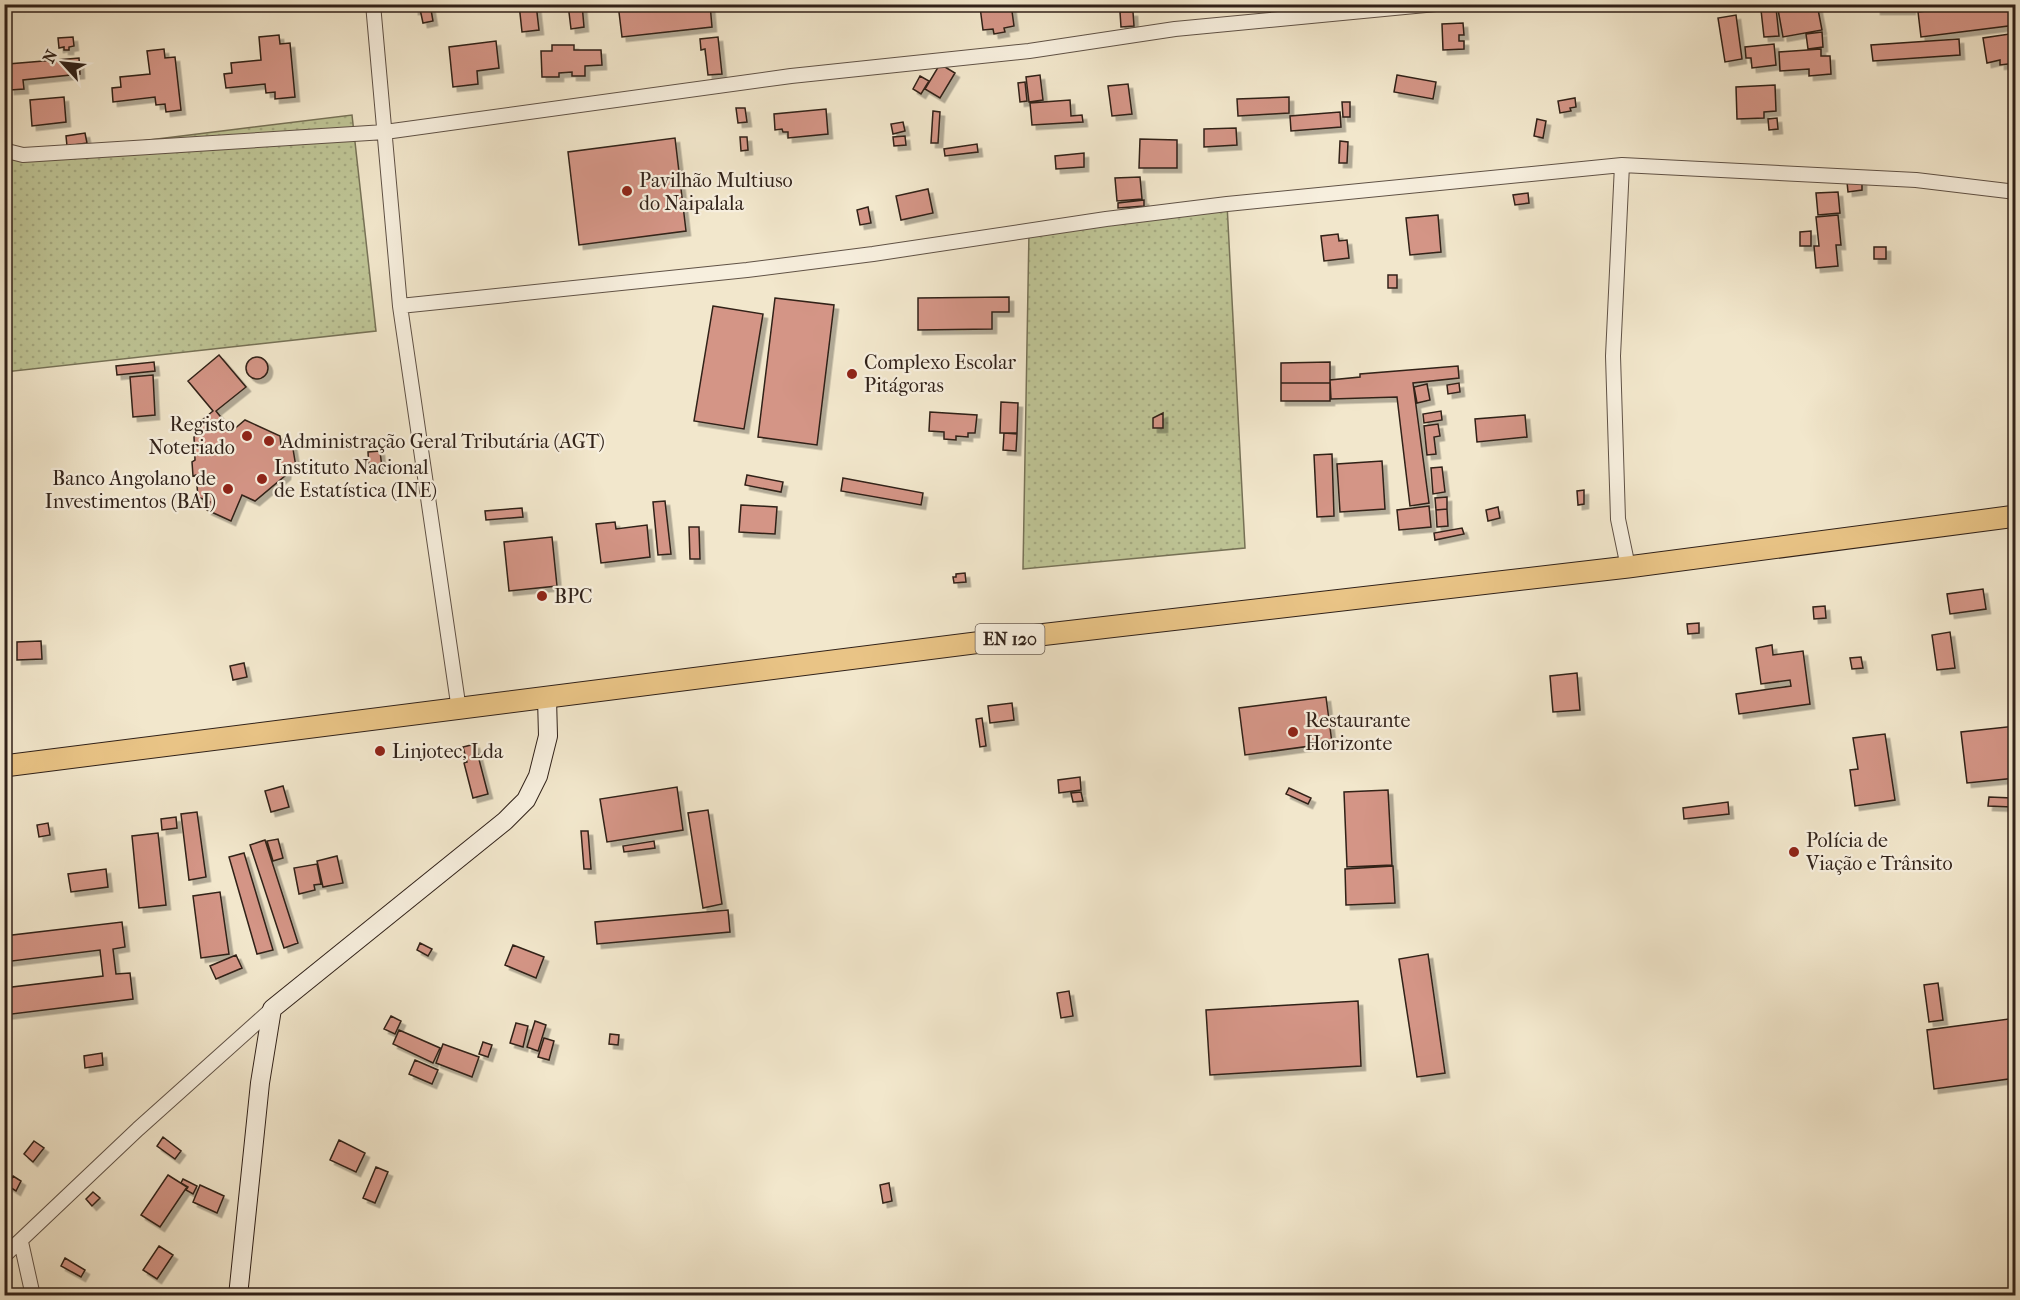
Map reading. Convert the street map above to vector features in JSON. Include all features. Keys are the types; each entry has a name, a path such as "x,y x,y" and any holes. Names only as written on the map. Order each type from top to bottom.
{"main road":[{"name":"EN 120","path":"4,766 1022,637 1628,567 2016,516"}],"street":[{"path":"373,4 400,306 459,710"},
{"path":"4,145 7,151 22,155 385,132 791,76 1029,51 1175,29 1436,4"},
{"path":"400,306 759,269 1227,204 1622,165 1916,180 2016,192"},
{"path":"1622,165 1613,356 1618,519 1628,567"},
{"path":"4,1256 138,1128 272,1009 505,821 526,800 538,776 548,736 547,698"},
{"path":"238,1296 260,1083 272,1009"},
{"path":"21,1242 33,1296"}],"green space":[{"path":"352,115 376,331 5,372 4,158"},
{"path":"1227,204 1245,548 1023,569 1029,231"}],"building":[{"path":"414,4 430,4 433,21 423,23 420,9 414,10"},
{"path":"519,4 536,4 539,30 522,32"},
{"path":"568,4 582,4 584,27 571,29"},
{"path":"618,4 710,4 712,27 622,37"},
{"path":"987,4 1011,4 1014,26 1004,28 1005,32 994,34 993,29 983,30 980,7 988,6"},
{"path":"1777,4 1817,4 1822,30 1783,37"},
{"path":"1876,4 1916,4 1911,5 1911,10 1876,10"},
{"path":"1982,4 2016,4 2016,25 1921,37 1918,12"},
{"path":"1776,8 1779,36 1764,37 1761,10"},
{"path":"1120,12 1133,12 1134,26 1121,27"},
{"path":"1736,15 1742,59 1725,62 1718,18"},
{"path":"1463,23 1464,35 1459,35 1459,41 1464,41 1464,49 1443,50 1442,24"},
{"path":"1822,32 1823,47 1808,49 1806,34"},
{"path":"2016,33 2016,63 2000,65 2000,60 1987,63 1983,38"},
{"path":"279,35 280,44 290,43 295,97 275,99 275,92 266,93 265,84 226,88 224,74 232,73 231,63 261,60 259,37"},
{"path":"73,37 74,46 69,47 69,50 64,50 64,47 59,48 58,38"},
{"path":"718,37 722,74 708,75 705,49 701,50 700,39"},
{"path":"1959,39 1960,55 1873,61 1871,45"},
{"path":"496,41 499,68 477,71 478,84 453,87 449,47"},
{"path":"1774,44 1776,65 1752,68 1751,58 1746,58 1745,47"},
{"path":"552,45 574,45 574,50 601,50 602,65 585,66 585,76 572,76 572,72 559,73 559,77 542,77 541,51 552,51"},
{"path":"164,49 165,58 175,57 181,110 166,112 165,104 156,105 155,97 113,102 112,88 121,87 120,77 150,74 147,51"},
{"path":"1821,49 1821,56 1830,56 1831,74 1809,76 1809,69 1780,71 1779,52"},
{"path":"79,58 80,74 23,80 24,89 10,90 8,64"},
{"path":"940,64 955,73 940,98 925,89"},
{"path":"1040,75 1043,100 1029,102 1026,77"},
{"path":"1397,75 1436,82 1433,99 1394,92"},
{"path":"920,76 929,81 921,94 913,89"},
{"path":"1025,82 1027,101 1020,102 1018,83"},
{"path":"1128,84 1132,114 1112,116 1108,86"},
{"path":"1775,85 1776,111 1764,112 1764,118 1737,119 1736,87"},
{"path":"64,97 66,122 32,126 30,100"},
{"path":"1289,97 1289,113 1238,116 1237,99"},
{"path":"1575,98 1576,107 1570,108 1571,111 1560,113 1558,101"},
{"path":"1070,100 1071,116 1082,115 1083,122 1032,125 1030,103"},
{"path":"1342,102 1350,102 1350,117 1343,117"},
{"path":"736,108 745,108 747,122 738,123"},
{"path":"826,109 828,134 788,138 788,132 783,132 782,129 775,130 774,114"},
{"path":"933,111 940,112 938,143 931,143"},
{"path":"1340,112 1341,127 1291,131 1290,116"},
{"path":"1777,118 1778,129 1769,130 1768,119"},
{"path":"1537,119 1546,121 1543,138 1534,136"},
{"path":"903,122 905,131 893,134 891,124"},
{"path":"1236,128 1237,145 1204,147 1204,129"},
{"path":"85,133 87,143 67,146 66,136"},
{"path":"905,136 906,145 894,146 893,137"},
{"path":"740,137 747,137 748,150 741,151"},
{"name":"Pavilhão Multiuso do Naipalala","path":"675,138 686,231 579,245 568,152"},
{"path":"1140,139 1177,140 1177,168 1139,168"},
{"path":"1340,141 1348,142 1347,163 1339,163"},
{"path":"977,144 978,152 945,156 944,149"},
{"path":"1084,153 1084,167 1056,169 1055,156"},
{"path":"1140,177 1142,199 1117,201 1115,178"},
{"path":"1862,181 1862,190 1848,192 1847,182"},
{"path":"928,189 933,213 901,220 896,196"},
{"path":"1838,192 1840,213 1818,215 1816,193"},
{"path":"1528,193 1529,203 1515,205 1513,195"},
{"path":"1144,200 1144,206 1118,208 1118,203"},
{"path":"868,207 871,223 860,225 857,210"},
{"path":"1438,215 1441,252 1410,255 1406,218"},
{"path":"1838,215 1841,245 1836,245 1838,266 1816,268 1814,246 1819,246 1816,217"},
{"path":"1811,231 1811,246 1800,246 1800,232"},
{"path":"1338,234 1339,241 1347,240 1349,258 1324,261 1321,236"},
{"path":"1874,247 1886,247 1886,259 1874,259"},
{"path":"1388,275 1397,275 1397,288 1388,288"},
{"path":"1009,297 1009,312 992,312 992,329 918,330 918,298"},
{"path":"775,298 834,305 817,445 758,437"},
{"path":"713,306 763,314 744,429 694,421"},
{"path":"219,355 246,387 216,411 232,431 245,420 280,436 281,445 292,443 296,467 287,468 286,475 255,501 242,495 231,521 207,510 210,502 198,497 196,475 193,476 194,437 201,431 196,425 213,411 188,381"},
{"path":"257,357 265,360 268,368 265,376 257,379 249,376 246,368 249,360"},
{"path":"154,362 155,371 117,375 116,366"},
{"path":"1330,362 1330,383 1281,383 1281,363"},
{"path":"1458,366 1459,378 1413,383 1429,503 1410,506 1397,397 1331,399 1330,380 1360,377 1360,374"},
{"path":"153,375 155,415 133,417 130,377"},
{"path":"1281,383 1330,383 1330,401 1281,401"},
{"path":"1459,383 1460,392 1448,394 1447,385"},
{"path":"1427,384 1430,400 1417,403 1414,387"},
{"path":"1001,402 1018,403 1017,433 1000,433"},
{"path":"1441,411 1442,420 1424,423 1423,414"},
{"path":"930,412 977,415 975,433 968,433 968,437 956,436 956,440 944,439 944,432 929,431"},
{"path":"1163,413 1163,428 1153,428 1153,418"},
{"path":"1525,415 1527,437 1477,442 1475,419"},
{"path":"1438,424 1440,436 1434,437 1436,454 1427,455 1424,426"},
{"path":"1004,433 1017,434 1016,451 1003,450"},
{"path":"380,451 382,468 369,469 368,452"},
{"path":"1332,454 1334,516 1317,517 1314,455"},
{"path":"1382,461 1385,509 1340,512 1337,464"},
{"path":"1442,467 1445,492 1433,494 1431,468"},
{"path":"747,475 783,482 781,492 745,485"},
{"path":"843,478 923,493 921,505 841,491"},
{"path":"1584,490 1584,504 1578,505 1577,491"},
{"path":"1447,497 1447,509 1436,510 1435,498"},
{"path":"665,501 671,554 658,555 653,502"},
{"path":"741,505 777,507 775,534 739,532"},
{"path":"1429,506 1431,527 1399,530 1397,510"},
{"path":"1498,507 1500,518 1488,521 1486,510"},
{"path":"522,508 523,517 486,520 485,511"},
{"path":"1447,509 1448,526 1437,527 1436,510"},
{"path":"615,522 616,529 647,525 650,557 601,563 596,524"},
{"path":"689,527 699,527 700,559 690,559"},
{"path":"1462,528 1464,534 1435,540 1434,533"},
{"path":"552,537 557,586 509,591 504,542"},
{"path":"965,573 966,582 954,583 953,577 956,577 956,574"},
{"path":"1983,589 1986,609 1950,614 1947,594"},
{"path":"1825,606 1826,618 1814,619 1813,607"},
{"path":"1699,623 1699,633 1688,634 1687,624"},
{"path":"1950,632 1955,668 1937,670 1932,635"},
{"path":"41,641 42,659 17,660 17,642"},
{"path":"1772,645 1773,655 1803,651 1810,704 1739,714 1736,694 1791,686 1790,680 1761,684 1756,648"},
{"path":"1861,657 1863,668 1852,669 1850,658"},
{"path":"244,663 247,677 233,680 230,666"},
{"path":"1577,673 1580,710 1553,712 1550,676"},
{"path":"1326,697 1332,743 1245,755 1239,708"},
{"path":"1012,703 1014,720 990,723 988,706"},
{"path":"982,718 986,746 980,747 976,719"},
{"path":"2016,726 2016,778 1967,783 1961,732"},
{"path":"1885,734 1895,800 1855,806 1850,770 1858,769 1853,738"},
{"path":"475,744 488,794 473,798 464,763 467,762 463,747"},
{"path":"1080,777 1081,790 1059,793 1058,780"},
{"path":"283,786 289,807 271,812 265,791"},
{"path":"677,787 683,830 607,842 600,799"},
{"path":"1289,788 1311,798 1308,804 1286,794"},
{"path":"1388,790 1392,865 1347,867 1344,792"},
{"path":"1081,792 1083,801 1073,802 1071,793"},
{"path":"1989,797 2012,798 2012,807 1988,806"},
{"path":"1728,802 1729,814 1684,819 1683,808"},
{"path":"708,810 722,904 703,908 688,813"},
{"path":"197,812 206,877 189,880 181,814"},
{"path":"176,817 177,828 162,830 161,819"},
{"path":"48,823 50,835 39,837 37,825"},
{"path":"581,831 588,831 591,869 584,869"},
{"path":"158,833 166,905 139,908 132,836"},
{"path":"278,839 283,858 273,861 267,841"},
{"path":"265,840 298,943 284,948 250,845"},
{"path":"654,841 655,848 624,852 623,846"},
{"path":"244,853 273,950 257,954 229,857"},
{"path":"337,856 343,883 323,887 317,861"},
{"path":"317,864 321,884 314,885 315,890 299,894 294,868"},
{"path":"1393,866 1395,903 1346,905 1345,869"},
{"path":"106,869 108,887 71,892 68,874"},
{"path":"220,892 229,954 201,958 193,896"},
{"path":"728,910 730,932 597,944 595,922"},
{"path":"122,922 125,947 113,949 116,974 130,973 133,999 4,1015 4,988 103,976 100,950 4,962 4,936"},
{"path":"420,943 432,949 428,956 417,950"},
{"path":"513,945 544,957 536,978 505,965"},
{"path":"1428,954 1445,1073 1417,1077 1399,959"},
{"path":"236,955 242,968 216,979 210,966"},
{"path":"1938,983 1943,1020 1929,1022 1924,985"},
{"path":"1069,991 1073,1016 1061,1018 1057,993"},
{"path":"1358,1001 1361,1066 1210,1075 1206,1010"},
{"path":"391,1016 401,1021 395,1034 384,1029"},
{"path":"2016,1018 2016,1078 1934,1089 1927,1030"},
{"path":"535,1021 546,1025 538,1051 527,1047"},
{"path":"516,1023 528,1026 523,1047 510,1043"},
{"path":"399,1030 440,1048 433,1063 393,1044"},
{"path":"610,1034 619,1035 618,1045 609,1044"},
{"path":"544,1038 554,1041 549,1060 538,1057"},
{"path":"483,1042 492,1045 488,1057 479,1054"},
{"path":"443,1044 479,1057 472,1077 436,1063"},
{"path":"102,1053 103,1065 85,1068 84,1056"},
{"path":"415,1060 438,1070 432,1084 409,1074"},
{"path":"163,1137 181,1151 175,1159 157,1146"},
{"path":"339,1140 365,1153 356,1172 330,1160"},
{"path":"34,1141 44,1148 33,1162 24,1154"},
{"path":"376,1167 388,1172 375,1203 363,1198"},
{"path":"168,1175 187,1187 160,1227 141,1215"},
{"path":"13,1176 21,1181 16,1191 8,1186"},
{"path":"183,1179 197,1186 193,1194 181,1183"},
{"path":"889,1183 892,1201 883,1203 880,1185"},
{"path":"200,1185 224,1196 217,1213 193,1202"},
{"path":"93,1192 100,1198 92,1206 86,1199"},
{"path":"159,1246 173,1255 157,1279 143,1270"},
{"path":"65,1258 85,1270 81,1277 61,1266"}],"place":[{"name":"Pavilhão Multiuso do Naipalala","path":"627,191"},
{"name":"Complexo Escolar Pitágoras","path":"852,374"},
{"name":"Registo Noteriado","path":"247,436"},
{"name":"Administração Geral Tributária (AGT)","path":"269,441"},
{"name":"Instituto Nacional de Estatística (INE)","path":"262,479"},
{"name":"Banco Angolano de Investimentos (BAI)","path":"228,489"},
{"name":"BPC","path":"542,596"},
{"name":"Restaurante Horizonte","path":"1293,732"},
{"name":"Linjotec, Lda","path":"380,751"},
{"name":"Polícia de Viação e Trânsito","path":"1794,852"}]}
